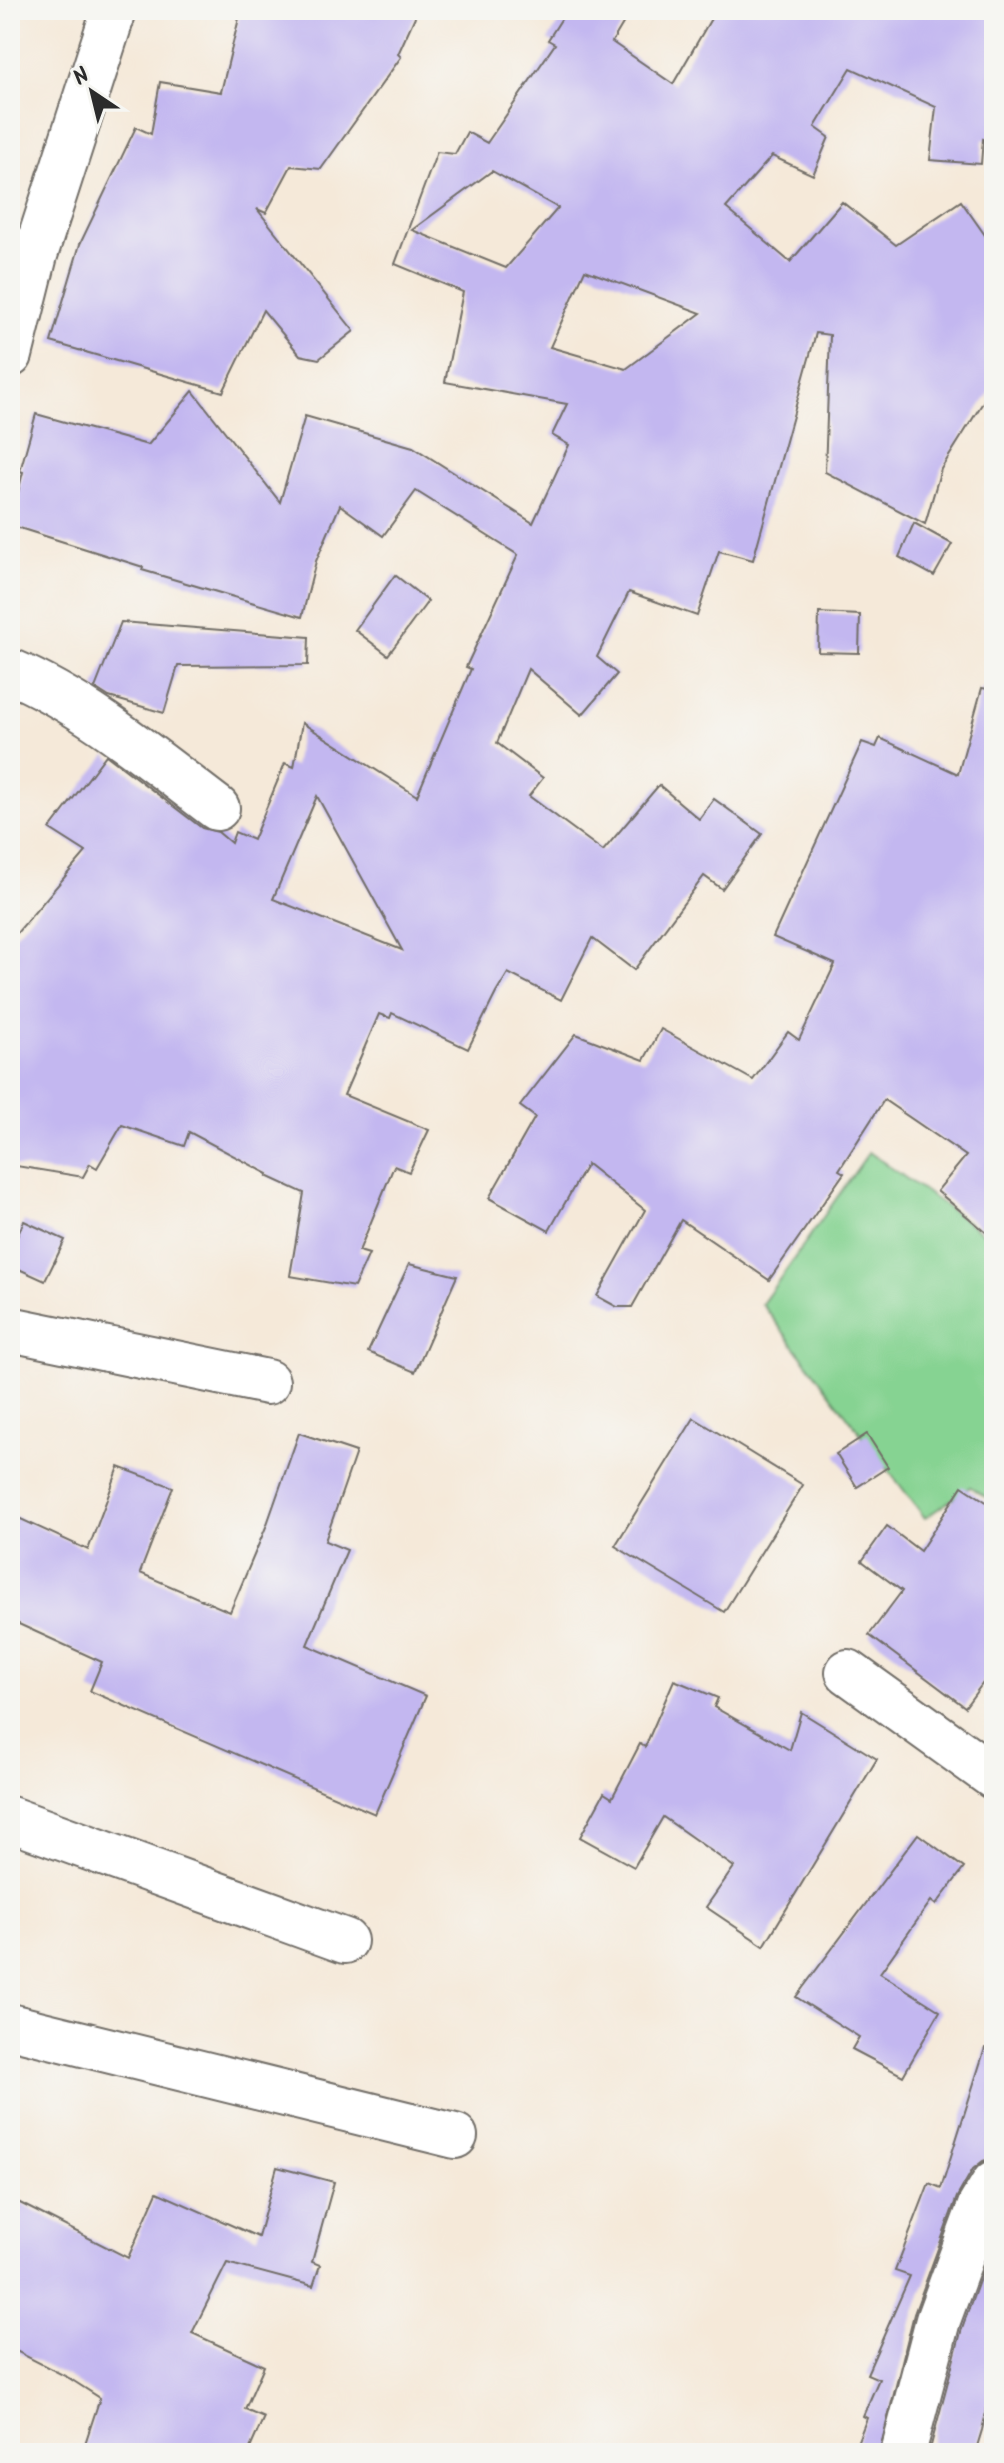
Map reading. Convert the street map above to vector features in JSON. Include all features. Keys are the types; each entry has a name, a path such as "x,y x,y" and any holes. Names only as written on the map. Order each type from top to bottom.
{"street":[{"path":"10,355 35,255 114,10"},
{"path":"10,671 44,685 96,718 217,808"},
{"path":"10,1329 267,1382"},
{"path":"848,1672 994,1777"},
{"path":"10,1819 345,1941"},
{"path":"10,2026 455,2136"},
{"path":"903,2453 938,2320 980,2206 994,2183"}],"green space":[{"path":"869,1152 994,1241 994,1502 970,1487 925,1518 762,1304"}],"building":[{"path":"241,10 418,10 398,54 401,57 321,169 291,166 266,213 257,209 354,331 319,359 300,355 263,310 223,392 51,342 80,244 136,127 151,134 160,82 221,92"},
{"path":"567,10 631,10 612,42 673,84 716,10 994,10 994,143 983,139 981,164 930,160 936,107 851,68 815,127 829,137 813,175 772,156 726,208 790,262 842,202 896,245 961,201 994,248 994,385 941,469 925,524 825,472 830,335 816,333 753,560 719,551 697,616 629,592 597,657 617,674 582,715 528,669 497,743 543,778 529,796 603,851 659,785 699,819 714,799 762,834 722,889 704,876 634,970 592,938 561,1000 508,973 468,1049 392,1013 390,1018 379,1014 344,1095 429,1130 409,1172 394,1166 359,1251 369,1254 354,1287 290,1276 304,1193 189,1132 184,1146 122,1125 97,1168 90,1164 83,1177 10,1165 10,941 86,852 50,829 106,755 202,828 218,832 231,843 235,832 253,840 285,763 294,767 302,723 417,796 471,669 466,667 518,555 416,491 383,536 340,505 316,561 302,617 142,570 143,567 10,525 23,472 20,471 36,414 148,445 193,391 280,502 305,416 413,447 533,523 569,445 552,435 567,404 445,382 463,292 395,264 437,152 455,154 467,132 487,143 555,44 548,40","holes":["492,171 558,208 506,268 412,230","585,270 701,313 626,369 550,347","317,796 402,950 273,899"]},
{"path":"914,523 952,544 934,576 899,557"},
{"path":"395,575 428,601 388,655 355,630"},
{"path":"819,613 860,615 859,653 818,652"},
{"path":"121,622 309,637 308,665 178,666 164,713 109,697 95,688"},
{"path":"982,688 994,690 994,1239 937,1191 966,1156 884,1100 839,1170 844,1173 769,1280 681,1220 632,1307 617,1307 597,1296 645,1210 587,1164 549,1231 489,1198 535,1117 520,1106 576,1034 644,1060 661,1029 753,1080 788,1032 799,1040 835,964 773,937 862,742 876,747 880,738 958,774"},
{"path":"24,1221 65,1240 45,1281 10,1265 10,1252"},
{"path":"409,1264 457,1276 415,1372 368,1352"},
{"path":"694,1418 803,1485 724,1612 615,1546"},
{"path":"299,1433 356,1452 325,1541 347,1550 307,1645 426,1696 375,1814 90,1691 102,1662 10,1620 10,1514 88,1550 119,1467 173,1487 140,1573 230,1612 266,1527"},
{"path":"867,1434 888,1467 857,1487 836,1454"},
{"path":"962,1486 994,1507 994,1668 965,1707 869,1635 902,1591 862,1561 887,1526 920,1551"},
{"path":"674,1680 718,1698 714,1707 790,1750 801,1712 877,1759 764,1946 706,1907 734,1867 663,1817 634,1867 580,1837 604,1793 612,1798 640,1744 645,1747"},
{"path":"918,1834 964,1868 936,1905 931,1901 880,1973 940,2011 903,2076 852,2049 859,2037 796,1997"},
{"path":"985,2048 994,2049 994,2158 983,2161 973,2169 957,2197 914,2314 879,2453 853,2453 867,2418 863,2416 879,2379 867,2374 910,2276 895,2271 929,2183 941,2188"},
{"path":"277,2167 334,2182 312,2262 320,2265 313,2286 227,2263 192,2333 264,2366 245,2409 264,2417 248,2453 82,2453 100,2398 69,2378 10,2348 10,2198 128,2258 157,2192 258,2237"},
{"path":"984,2267 994,2271 994,2378 982,2430 975,2453 929,2453 962,2328"}]}
